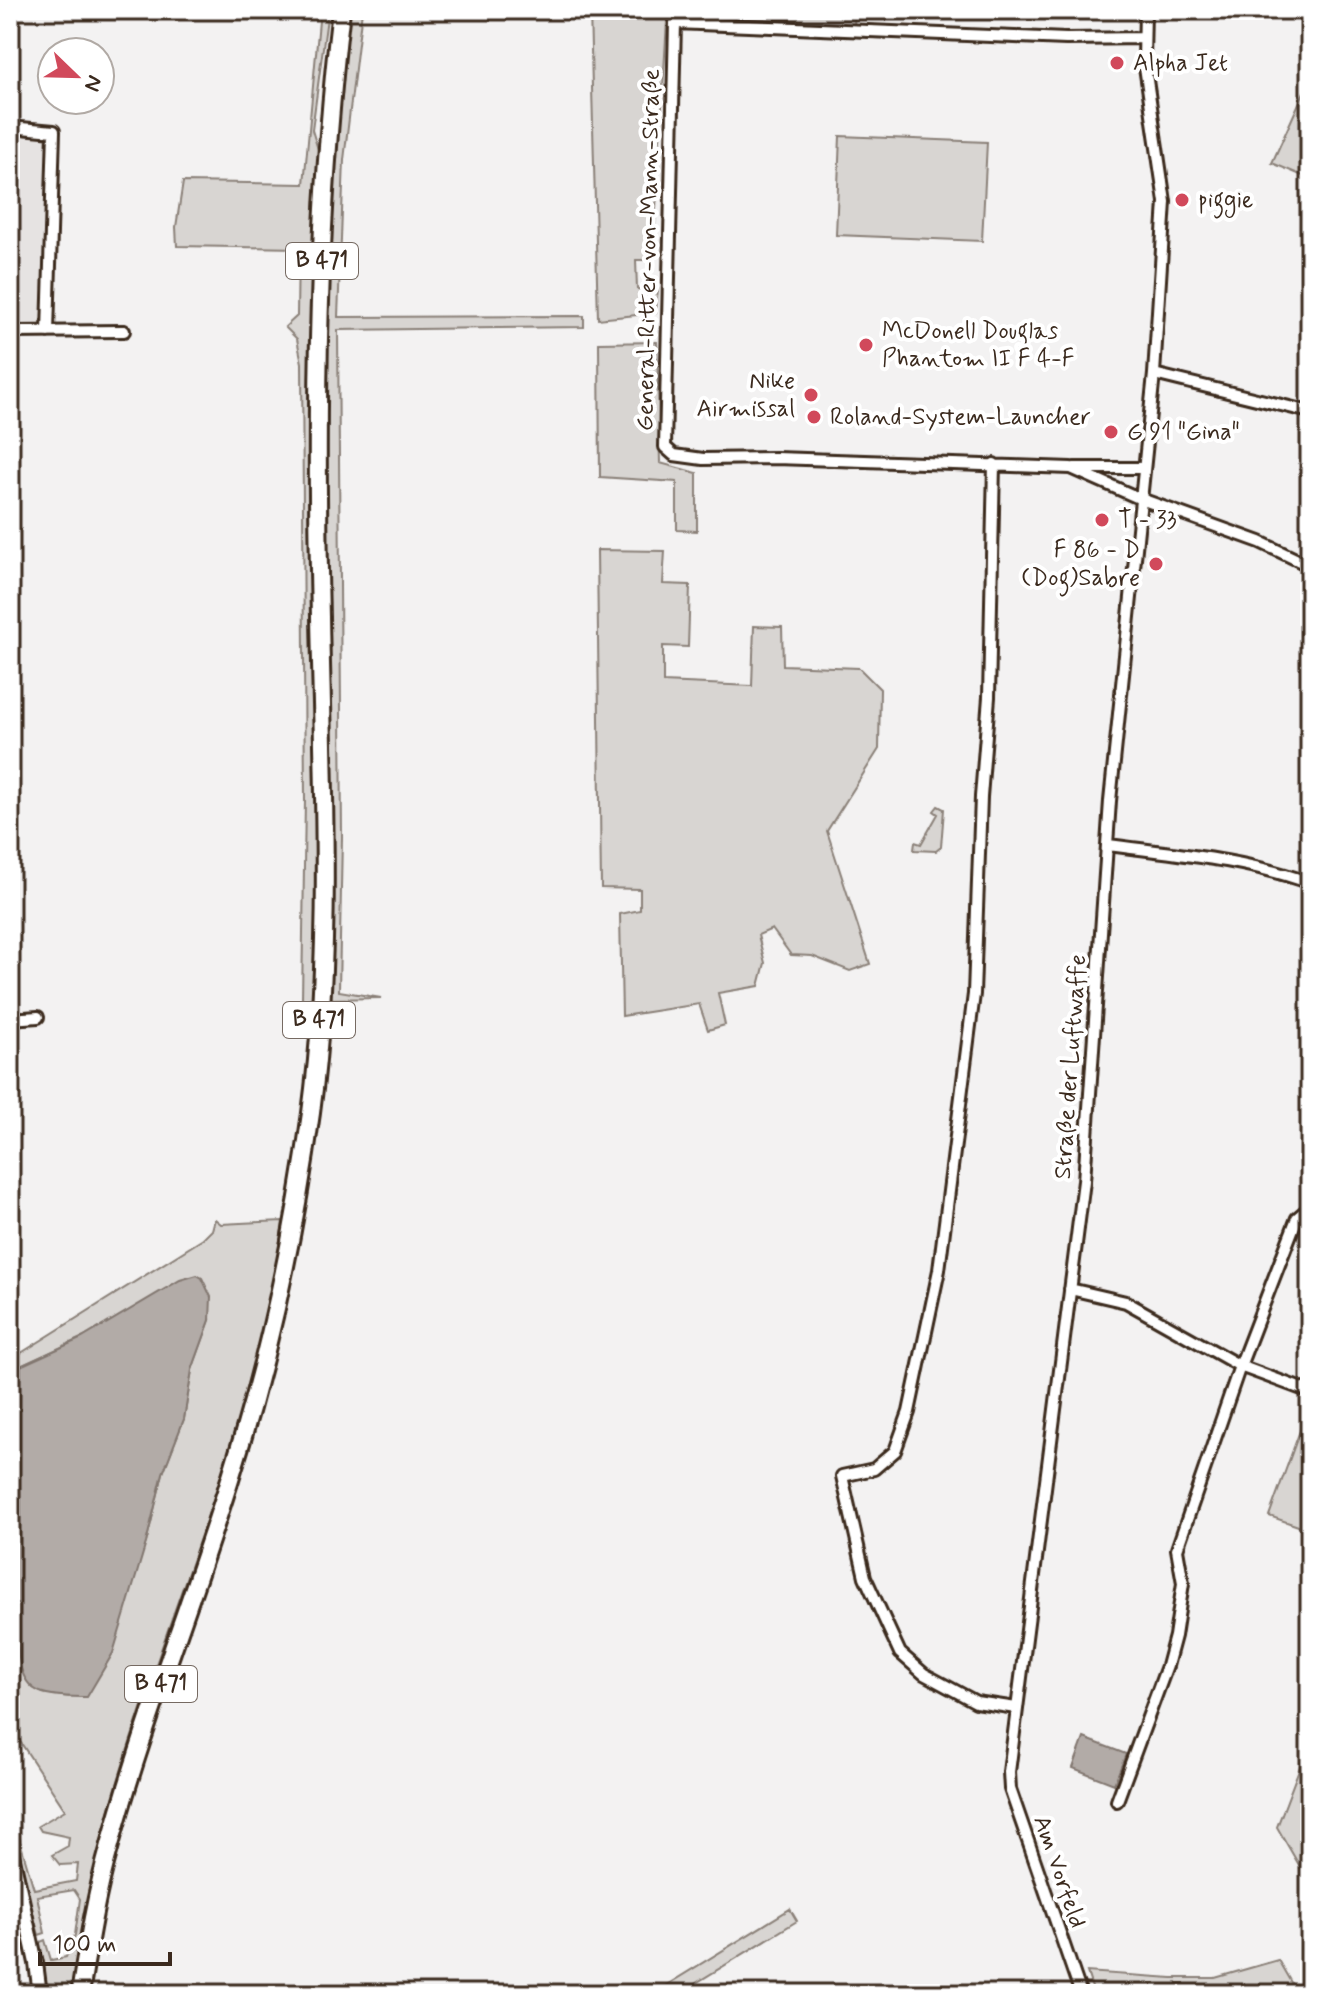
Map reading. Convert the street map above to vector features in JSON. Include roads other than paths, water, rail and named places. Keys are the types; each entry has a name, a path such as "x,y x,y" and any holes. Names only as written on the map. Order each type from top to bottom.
{"highway":[{"name":"B 471","path":"80,1994 89,1935 113,1835 229,1483 260,1379 281,1292 312,1106 324,931 325,848 317,382 323,211 341,10"}],"street":[{"name":"General-Ritter-von-Mann-Straße","path":"680,10 675,23 665,447 674,455 703,459 1071,468 1141,499 1260,542 1310,566"},
{"name":"Straße der Luftwaffe","path":"1010,1760 1089,1125 1101,909 1154,374 1165,202 1144,60 1145,10"},
{"path":"675,23 1066,39 1144,38"},
{"path":"10,127 54,131 48,332"},
{"path":"10,332 124,331"},
{"path":"1154,374 1310,412"},
{"path":"994,464 989,697 981,797 974,994 939,1270 909,1412 895,1451 874,1469 842,1476 865,1577 900,1653 924,1674 976,1702 1016,1708"},
{"path":"1071,468 1144,468"},
{"path":"1108,845 1248,864 1310,883"},
{"path":"10,1019 38,1017"},
{"path":"1117,1801 1167,1666 1175,1636 1183,1583 1177,1549 1240,1366 1297,1218 1310,1207"},
{"path":"1070,1289 1126,1302 1240,1366 1310,1392"},
{"name":"Am Vorfeld","path":"1010,1760 1010,1789 1081,1994"},
{"path":"10,1845 40,1994"}],"place":[{"name":"Alpha Jet","path":"1117,63"},
{"name":"piggie","path":"1182,200"},
{"name":"McDonell Douglas Phantom II F 4-F","path":"866,345"},
{"name":"Nike Airmissal","path":"811,395"},
{"name":"Roland-System-Launcher","path":"814,417"},
{"name":"G 91 \"Gina\"","path":"1111,432"},
{"name":"T - 33","path":"1102,520"},
{"name":"F 86 - D (Dog)Sabre","path":"1156,564"}]}
